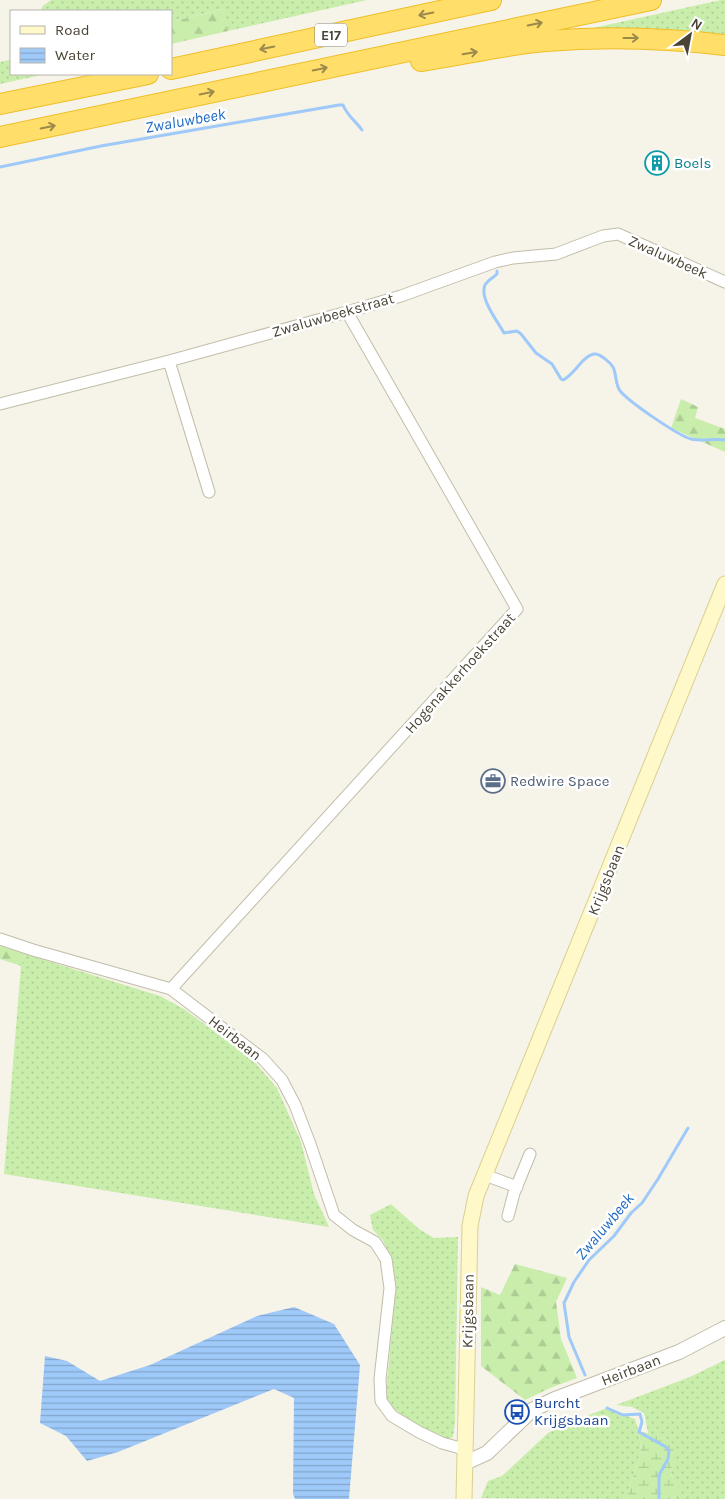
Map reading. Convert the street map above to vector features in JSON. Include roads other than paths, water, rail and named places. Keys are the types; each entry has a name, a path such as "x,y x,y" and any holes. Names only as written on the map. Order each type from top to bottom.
{"highway":[{"name":"E17","path":"172,69 491,0"},
{"name":"E17","path":"0,137 651,0"},
{"path":"368,59 404,64 544,41 587,38 638,38 725,44"},
{"path":"0,104 143,75"}],"main road":[{"name":"Krijgsbaan","path":"464,1499 470,1226 476,1196 725,584"}],"street":[{"name":"Zwaluwbeek","path":"495,262 513,258 556,254 603,236 618,234 725,282"},
{"name":"Zwaluwbeekstraat","path":"0,404 169,362 347,312 400,296 495,262"},
{"name":"Hogenakkerhoekstraat","path":"171,989 518,609 347,312"},
{"path":"169,362 208,492"},
{"name":"Heirbaan","path":"0,938 59,958 171,989 263,1059 282,1080 295,1105 334,1215 353,1230 375,1242 386,1259 390,1288 380,1379 381,1401 392,1416 419,1432 465,1456 487,1453 532,1410 555,1399 678,1352 725,1328"},
{"path":"508,1216 530,1154"},
{"path":"486,1175 517,1187"}],"water":[{"path":"294,1307 334,1324 360,1365 349,1499 295,1499 293,1494 294,1398 274,1389 118,1452 87,1461 66,1436 40,1423 45,1356 67,1361 100,1381 150,1365 257,1316"}],"waterway":[{"name":"Zwaluwbeek","path":"0,167 101,146 339,105 343,105 347,113 362,130"},
{"name":"Zwaluwbeek","path":"497,271 497,274 485,285 484,290 487,303 504,333 517,331 521,334 536,353 552,364 561,379 563,380 567,377 587,357 597,354 613,367 621,392 654,418 691,439 725,440"},
{"name":"Zwaluwbeek","path":"585,1375 569,1337 564,1303 574,1282 589,1260 614,1236 631,1213 642,1203 688,1128"},
{"name":"Zwaluwbeek","path":"607,1408 623,1415 640,1414 642,1422 639,1432 666,1447 669,1451 668,1459 659,1475 659,1499"}],"place":[{"name":"Boels","path":"657,163"},
{"name":"Redwire Space","path":"493,781"},
{"name":"Burcht Krijgsbaan","path":"517,1412"}]}
